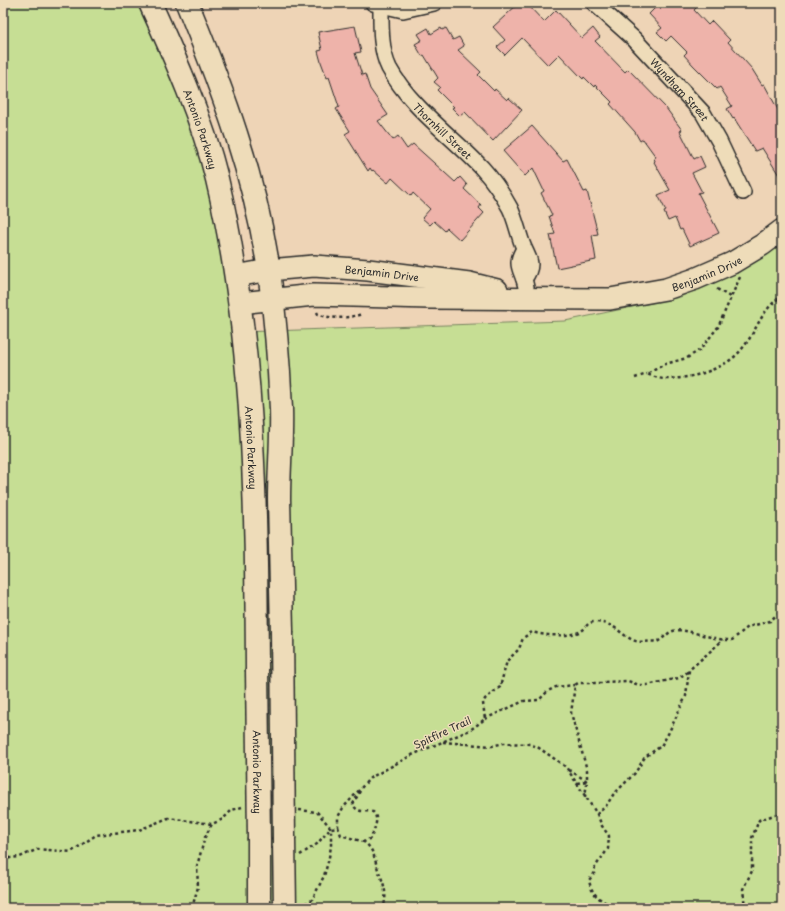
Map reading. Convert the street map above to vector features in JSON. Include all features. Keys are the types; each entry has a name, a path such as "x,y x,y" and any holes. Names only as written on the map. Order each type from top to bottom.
{"main road":[{"name":"Antonio Parkway","path":"150,3 187,87 206,144 216,178 240,303 248,384 256,553 259,908"},
{"path":"187,3 218,78 239,141 258,214 272,299 281,410 279,499 284,861 292,907"},
{"name":"Benjamin Drive","path":"236,276 268,270 314,266 368,270 610,299 666,289 695,279 732,263 762,245 782,230"},
{"name":"Benjamin Drive","path":"240,303 314,295 429,298 526,288"}],"street":[{"path":"380,4 403,10 434,3"},
{"name":"Wyndham Street","path":"594,3 634,39 702,113 719,141 743,192"},
{"name":"Thornhill Street","path":"380,4 381,34 389,66 405,90 436,126 483,169 510,208 524,249 519,257 519,270 526,288"}],"path":[{"path":"635,378 647,374 665,364 687,358 700,350 718,327 739,279"},
{"path":"717,289 730,297"},
{"path":"647,374 663,380 692,376 718,368 741,350 760,318 774,302 782,296"},
{"path":"485,720 524,701 539,700 548,691 556,687 575,685 578,683 602,683 628,680 639,685 647,685 679,678 722,640 732,640 748,627 770,621 782,610"},
{"name":"Spitfire Trail","path":"338,827 338,817 343,808 370,778 386,768 470,730 485,720 483,703 500,687 507,661 519,648 523,638 532,632 551,636 574,634 581,631 586,624 594,622 615,626 636,641 657,642 663,640 671,632 678,630 722,640"},
{"path":"597,814 606,806 612,795 635,773 645,757 660,746 668,734 686,696 689,670"},
{"path":"575,685 571,713 587,770 585,797"},
{"path":"443,742 492,746 504,744 530,744 539,748 586,781"},
{"path":"566,767 597,814 602,826 609,836 608,849 595,867 594,874 589,880 591,890 599,899 616,908"},
{"path":"577,783 586,781"},
{"path":"362,787 353,804 359,811 368,811 376,815 377,820 370,838 371,847 385,886 385,902 383,908"},
{"path":"745,908 743,889 752,871 752,838 756,826 759,820 777,814 782,810"},
{"path":"3,861 10,858 20,857 38,849 71,852 96,835 139,830 168,818 212,824"},
{"path":"284,861 305,853 317,844 331,828 338,827 341,835 364,842 371,847"},
{"path":"292,907 312,900 324,876 331,847 331,828"},
{"path":"364,842 370,838"}],"green space":[{"path":"3,3 154,3 222,175 240,332 565,321 680,297 751,263 782,231 782,908 3,908"}],"building":[{"path":"519,3 525,7 528,5 544,22 556,10 582,38 593,28 600,37 595,41 625,72 628,69 666,108 682,130 680,131 694,159 700,156 705,167 692,173 702,192 698,193 719,233 690,246 682,229 680,230 675,218 668,221 664,212 666,211 658,195 670,190 654,162 654,158 656,157 643,139 640,141 635,132 610,104 612,102 595,85 594,87 584,77 583,79 559,54 548,65 522,38 505,55 497,47 505,40 493,27"},
{"path":"660,3 701,3 694,10 708,25 712,21 730,40 728,42 752,69 762,85 764,84 782,117 782,180 762,148 755,151 734,118 733,119 727,109 732,106 720,87 717,89 693,65 684,55 687,52 671,36 666,41 657,32 662,28 649,14"},
{"path":"355,26 361,52 355,53 362,75 365,74 370,89 388,115 378,121 393,140 398,136 407,149 413,144 455,182 460,177 467,185 464,189 481,205 479,208 484,213 460,240 447,228 445,231 434,221 430,225 422,218 430,209 413,193 411,196 392,178 388,183 370,168 368,171 345,134 350,131 336,109 339,107 318,51 322,50 318,32"},
{"path":"428,28 431,34 441,28 442,30 446,28 453,40 459,37 464,46 458,50 481,72 478,75 494,91 495,89 507,100 509,98 522,110 493,141 465,112 460,116 452,108 454,107 437,90 440,87 434,82 438,78 424,55 422,56 415,44 422,40 418,34"},
{"path":"532,126 563,161 567,159 584,192 587,191 598,234 592,235 596,260 557,268 550,235 555,234 549,216 552,215 541,193 544,191 533,168 525,176 503,151"}]}
